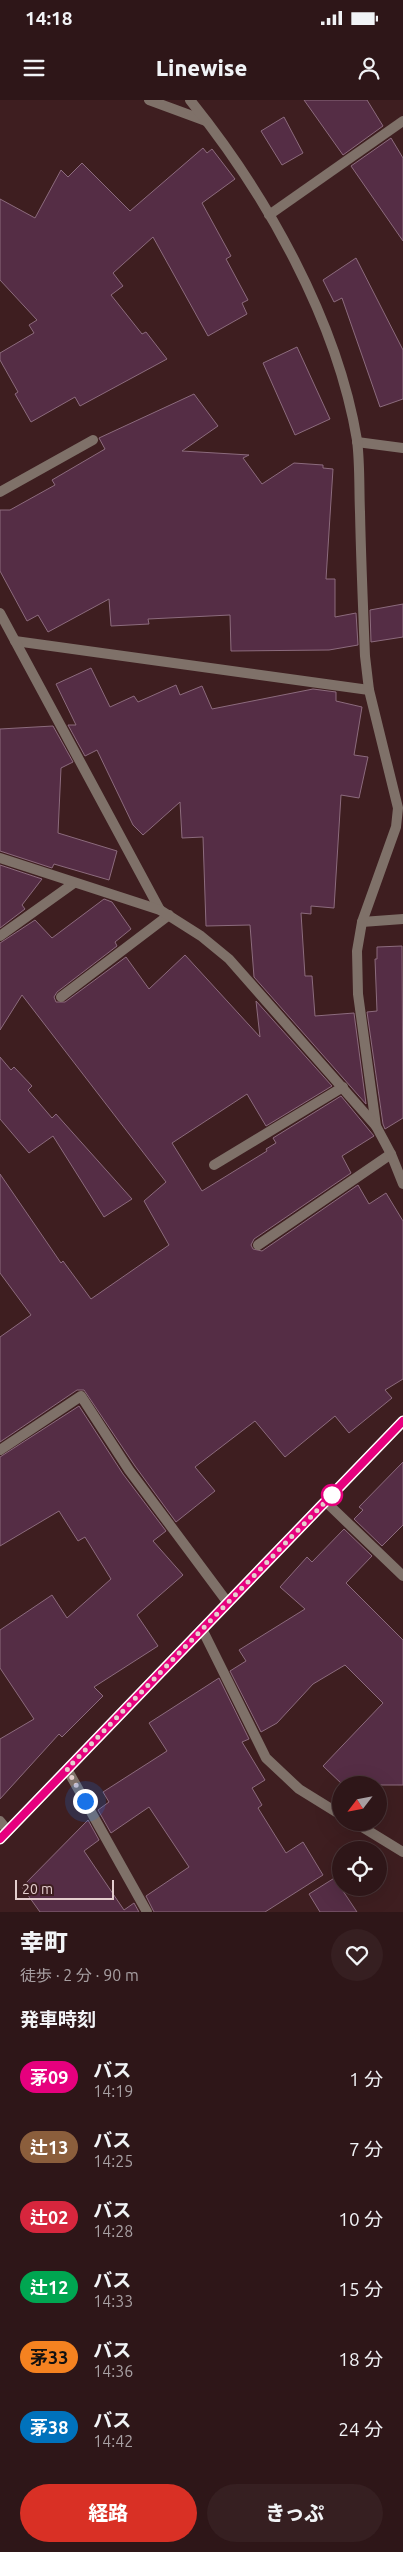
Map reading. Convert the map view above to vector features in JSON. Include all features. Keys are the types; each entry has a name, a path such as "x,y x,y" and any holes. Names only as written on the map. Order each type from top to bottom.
{"main road":[{"path":"0,1839 403,1421"}],"street":[{"path":"149,100 207,121"},
{"path":"190,100 207,121 269,215 327,331 346,387 357,442 365,656 369,690 398,808 400,827 362,922 357,951 358,994 376,1126"},
{"path":"269,215 403,121"},
{"path":"0,492 93,440"},
{"path":"357,442 403,448"},
{"path":"0,613 164,913"},
{"path":"15,641 369,690"},
{"path":"0,858 164,913 201,936 229,959 376,1126 391,1154 403,1184"},
{"path":"0,936 74,882"},
{"path":"61,997 164,913"},
{"path":"362,922 403,919"},
{"path":"214,1165 342,1087"},
{"path":"258,1245 391,1154"},
{"path":"0,1450 81,1396 129,1470 228,1602"},
{"path":"326,1502 403,1576"},
{"path":"202,1629 266,1758 299,1789 332,1809"},
{"path":"67,1769 147,1912"},
{"path":"0,1820 8,1831"},
{"path":"369,1831 403,1852"}],"building":[{"path":"304,100 367,100 383,126 343,155"},
{"path":"284,117 303,153 282,165 261,131"},
{"path":"391,138 403,158 403,241 351,166"},
{"path":"203,148 207,153 212,149 235,179 202,203 231,256 226,259 248,300 242,303 247,314 208,336 153,237 113,273 123,286 111,295 142,334 146,332 167,359 80,406 75,397 31,422 15,394 18,392 0,360 0,353 34,333 29,325 37,320 0,280 0,199 35,218 61,170 68,177 82,163 130,211"},
{"path":"356,258 403,350 403,399 380,407 342,298 334,302 323,280"},
{"path":"297,347 330,419 295,435 263,363"},
{"path":"194,394 218,426 182,451 249,455 243,458 262,484 294,463 323,465 323,468 333,469 326,579 335,579 335,617 356,613 358,645 329,650 231,651 230,615 148,619 149,624 111,626 109,599 48,632 38,615 27,621 0,571 0,510 10,510 55,485 52,480 105,449 99,438"},
{"path":"403,604 403,637 371,642 370,610"},
{"path":"91,668 110,707 134,696 138,702 176,685 180,695 202,686 212,709 313,689 336,692 336,701 362,707 354,755 368,757 359,798 341,795 334,908 311,906 311,914 301,913 305,976 312,976 315,1016 354,1013 366,1104 254,977 250,925 206,926 203,837 182,838 180,802 143,835 133,825 97,750 85,756 68,725 76,725 56,684"},
{"path":"53,726 73,762 61,768 58,833 117,851 109,880 54,864 52,868 0,851 0,729"},
{"path":"0,865 42,879 22,905 25,909 0,928"},
{"path":"104,899 112,902 131,929 115,942 117,946 57,992 54,997 56,1002 65,1002 126,957 149,989 185,955 260,1037 256,1001 332,1086 266,1126 247,1094 172,1143 202,1191 267,1151 266,1149 276,1143 273,1138 341,1096 374,1136 342,1156 351,1173 254,1239 251,1245 253,1249 262,1251 358,1185 369,1204 386,1193 403,1221 403,1379 385,1390 392,1398 349,1433 335,1416 285,1457 255,1421 195,1467 215,1491 176,1522 135,1466 84,1390 77,1390 0,1442 0,1337 31,1315 0,1273 0,1174 61,1263 63,1261 91,1299 169,1245 144,1201 166,1182 22,995 0,1030 0,943 35,920 52,938"},
{"path":"402,946 403,1118 385,1129 367,1012 377,1011 375,959 377,959 377,947"},
{"path":"0,1057 11,1070 14,1067 32,1086 28,1090 52,1118 56,1114 132,1199 104,1217 53,1136 29,1153 0,1119"},
{"path":"79,1406 123,1474 166,1531 153,1541 183,1575 137,1615 158,1646 94,1687 103,1696 62,1737 59,1734 0,1799 0,1739 34,1719 0,1668 0,1630 52,1595 67,1618 111,1579 85,1537 78,1541 59,1511 0,1546 0,1457"},
{"path":"403,1462 403,1525 382,1546 354,1519 363,1510 359,1507"},
{"path":"344,1529 372,1556 346,1583 403,1640 403,1785 388,1785 388,1776 334,1776 323,1766 383,1703 345,1665 313,1684 277,1723 261,1732 230,1671 246,1661 239,1650 305,1609 280,1587 307,1557 312,1562"},
{"path":"219,1678 249,1739 242,1742 265,1780 252,1788 262,1805 258,1808 286,1853 303,1842 323,1875 265,1912 154,1912 146,1896 189,1867 149,1807 111,1833 98,1810 109,1802 103,1792 167,1751 149,1723"},
{"path":"88,1820 99,1840 84,1851 124,1910 134,1903 139,1912 40,1912 22,1887"},
{"path":"332,1880 332,1896 346,1896 357,1912 320,1912 309,1894"}],"bus line":[{"name":"茅09","path":"0,1839 403,1421"}],"route":[{"path":"85,1801 67,1769 332,1495"}]}
